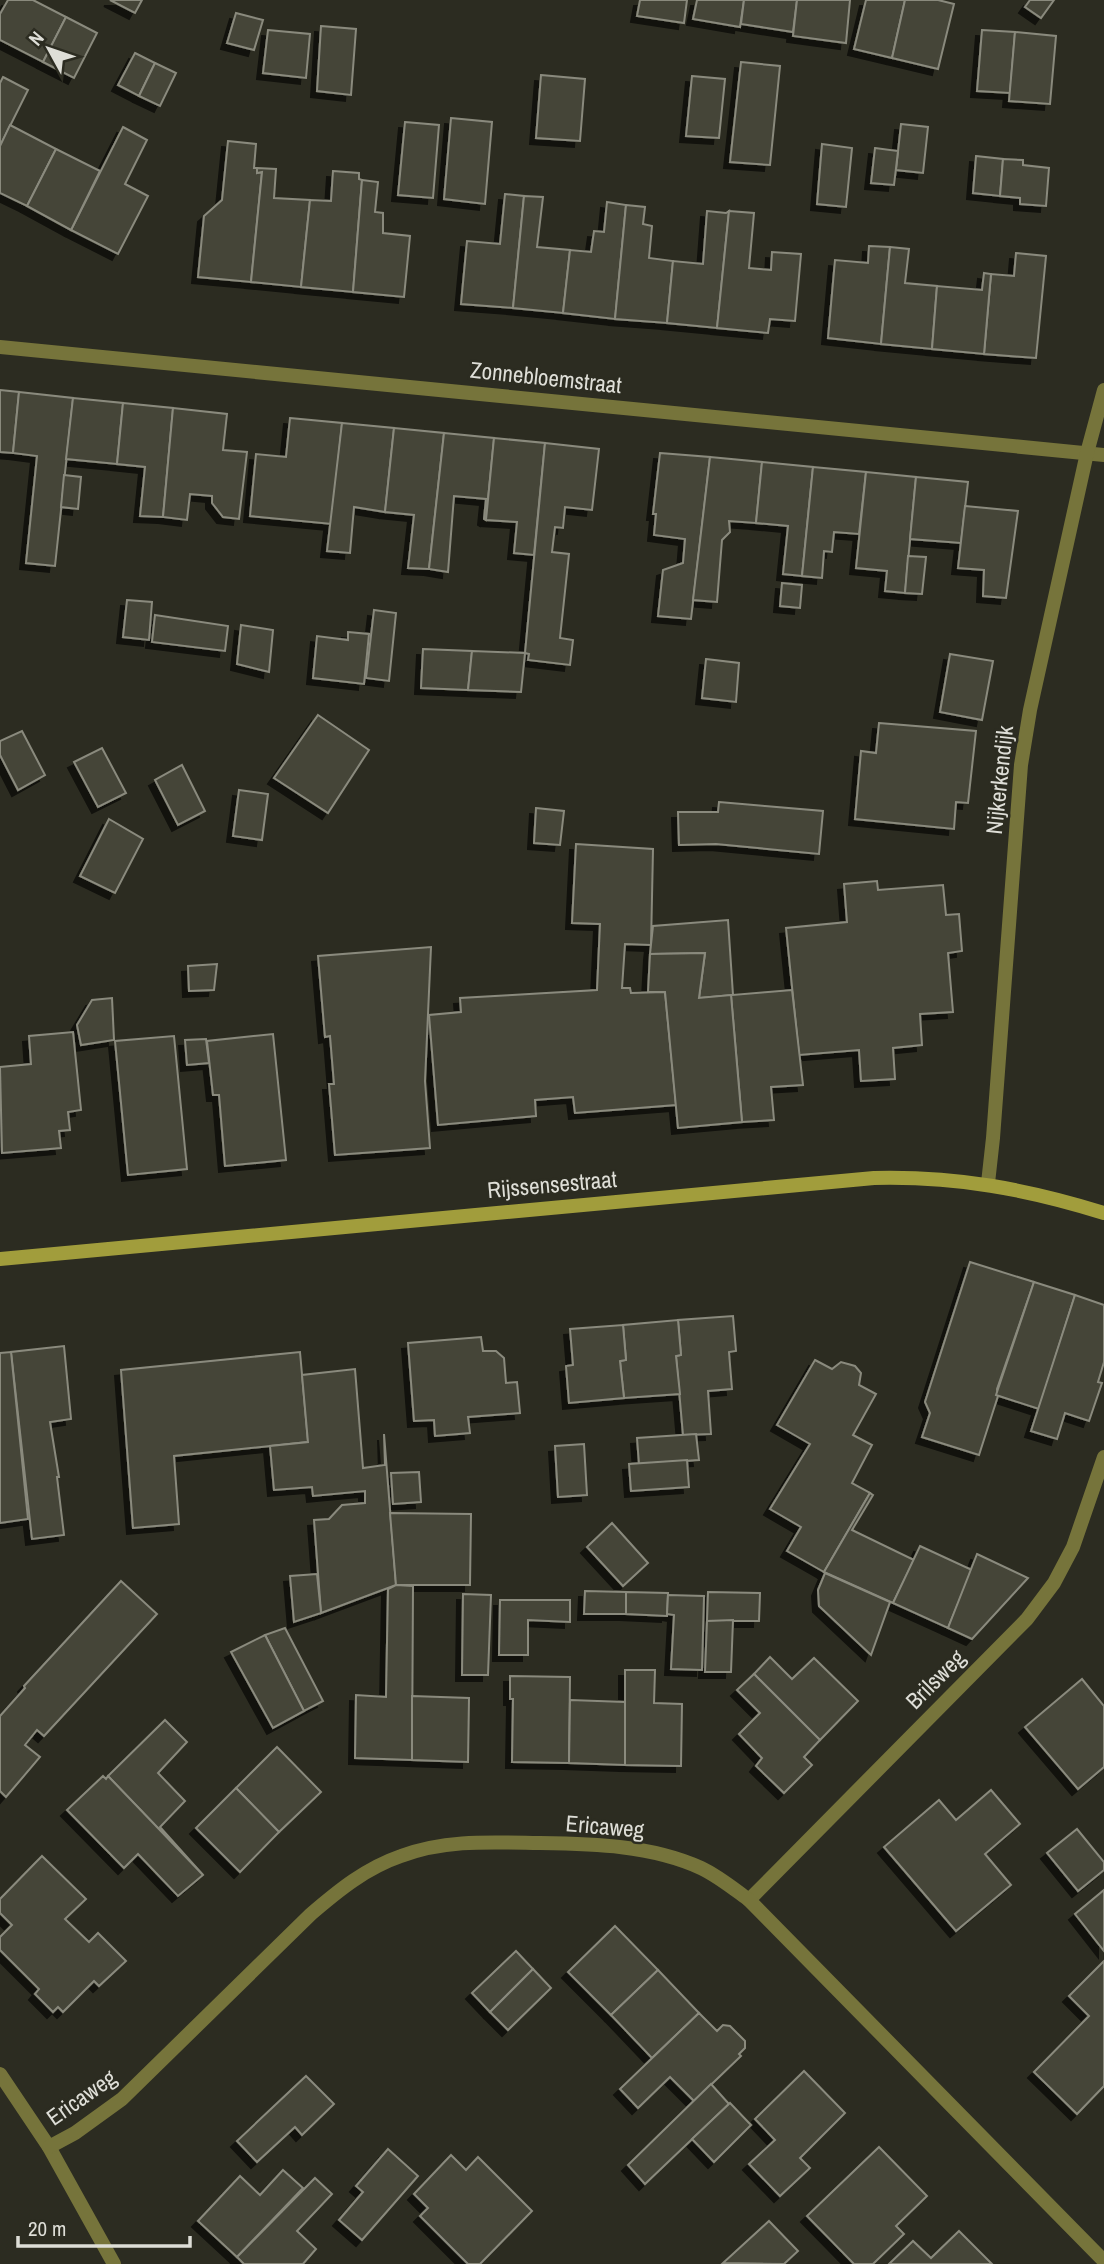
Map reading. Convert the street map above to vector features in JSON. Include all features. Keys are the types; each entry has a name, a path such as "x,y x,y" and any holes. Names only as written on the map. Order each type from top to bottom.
{"main road":[{"name":"Rijssensestraat","path":"0,1259 874,1178 935,1178 988,1183 1051,1197 1104,1213"}],"street":[{"name":"Zonnebloemstraat","path":"0,346 1104,455"},
{"name":"Nijkerkendijk","path":"988,1183 1021,765 1030,710 1087,453 1104,390"},
{"name":"Brilsweg","path":"749,1900 1027,1619 1054,1583 1073,1547 1102,1464"},
{"name":"Ericaweg","path":"49,2147 75,2133 122,2099 312,1914 338,1891 372,1868 401,1856 460,1842 603,1844 642,1850 702,1868 749,1900 1104,2260"},
{"path":"0,2074 49,2147 114,2264"}],"building":[{"path":"8,0 33,0 66,17 43,62 0,40 0,14"},
{"path":"110,0 142,0 135,13"},
{"path":"640,0 687,0 684,23 637,16"},
{"path":"697,0 744,0 740,27 693,19"},
{"path":"744,0 797,0 793,32 741,24"},
{"path":"797,0 850,0 846,43 793,36"},
{"path":"866,0 905,0 892,58 854,49"},
{"path":"905,0 938,0 954,4 938,69 892,58"},
{"path":"1030,0 1054,0 1041,18 1025,7"},
{"path":"236,13 263,20 254,50 227,43"},
{"path":"66,17 97,33 74,78 43,62"},
{"path":"321,26 356,29 351,95 317,91"},
{"path":"268,30 310,34 306,78 263,73"},
{"path":"982,30 1015,32 1010,93 977,91"},
{"path":"1015,32 1056,36 1050,104 1009,101"},
{"path":"135,53 155,63 139,96 118,85"},
{"path":"741,62 780,66 770,165 730,162"},
{"path":"155,63 176,73 160,106 139,96"},
{"path":"541,75 585,79 580,141 536,138"},
{"path":"692,76 725,79 719,138 686,136"},
{"path":"3,77 28,90 0,146 0,83"},
{"path":"451,118 492,122 485,204 444,199"},
{"path":"405,122 439,125 433,198 398,195"},
{"path":"901,124 928,127 923,173 896,170"},
{"path":"10,125 56,149 27,206 0,193 0,146"},
{"path":"123,127 147,140 125,184 148,196 118,254 71,230"},
{"path":"228,141 256,144 254,168 257,168 257,173 262,172 251,282 198,277 204,216 222,200"},
{"path":"822,144 852,148 846,207 817,204"},
{"path":"875,148 898,151 894,185 871,183"},
{"path":"56,149 100,171 71,230 27,206"},
{"path":"976,156 1003,159 1000,196 973,193"},
{"path":"1003,159 1023,160 1023,165 1049,168 1046,206 1020,204 1020,198 1000,196"},
{"path":"257,168 276,169 274,198 310,200 301,287 251,282 262,172 257,173"},
{"path":"333,171 359,173 359,179 362,180 353,292 301,287 310,200 331,201"},
{"path":"362,180 378,182 375,212 383,213 383,233 410,236 404,297 353,292"},
{"path":"505,194 524,196 513,308 461,304 467,241 500,244"},
{"path":"524,196 543,197 537,247 570,250 563,313 513,308"},
{"path":"607,202 626,205 615,319 563,313 570,250 591,252 594,231 604,232"},
{"path":"626,205 645,207 643,224 652,226 649,258 673,261 667,323 615,319"},
{"path":"707,211 729,211 717,328 667,323 673,261 703,264"},
{"path":"729,211 754,213 749,268 771,270 772,252 801,254 795,321 770,319 768,333 717,328"},
{"path":"869,246 890,247 881,344 828,338 835,260 868,263"},
{"path":"890,247 909,249 905,283 937,286 932,349 881,344"},
{"path":"1016,253 1046,256 1036,358 984,354 991,274 1014,276"},
{"path":"984,273 991,274 984,354 932,349 937,286 982,290"},
{"path":"0,390 19,392 13,453 0,452"},
{"path":"19,392 73,398 55,566 26,563 37,456 13,453"},
{"path":"73,398 123,403 117,464 66,459"},
{"path":"123,403 173,408 163,517 140,516 145,467 117,464"},
{"path":"173,408 227,414 223,450 247,452 239,519 223,517 212,503 212,496 190,494 187,520 163,517"},
{"path":"290,418 342,423 332,524 250,516 256,454 286,457"},
{"path":"342,423 394,428 385,512 354,507 350,553 327,551"},
{"path":"394,428 444,433 429,569 408,568 414,515 385,512"},
{"path":"444,433 494,438 486,520 486,499 454,496 448,572 429,569"},
{"path":"494,438 545,443 534,555 514,553 517,522 486,520"},
{"path":"545,443 599,449 592,510 565,507 563,528 555,527 552,552 569,554 560,638 573,640 570,665 528,660 529,654 525,653"},
{"path":"660,453 710,457 691,619 658,616 663,570 683,563 685,539 654,535 656,514 653,514"},
{"path":"710,457 762,462 756,523 729,521 730,532 722,540 717,602 693,600"},
{"path":"762,462 813,467 802,576 783,574 788,526 756,523"},
{"path":"813,467 866,472 859,534 834,532 832,552 824,551 822,578 802,576"},
{"path":"866,472 916,477 905,593 885,591 887,571 856,568"},
{"path":"64,475 81,477 78,509 61,507"},
{"path":"916,477 968,482 961,543 910,539"},
{"path":"965,506 1018,511 1006,598 983,596 984,570 958,568"},
{"path":"908,556 926,557 922,594 905,593"},
{"path":"782,583 802,585 800,608 780,606"},
{"path":"127,600 152,602 149,640 123,637"},
{"path":"374,610 396,613 389,681 366,678"},
{"path":"155,615 228,626 225,651 152,642"},
{"path":"241,625 273,630 269,672 237,664"},
{"path":"348,632 369,634 364,684 313,678 317,636 348,640"},
{"path":"423,649 472,651 468,690 421,688"},
{"path":"472,651 525,653 521,692 468,690"},
{"path":"950,654 993,661 982,720 940,712"},
{"path":"706,659 739,663 736,702 702,698"},
{"path":"318,715 369,750 328,813 274,778"},
{"path":"879,723 976,731 968,803 956,802 954,829 855,819 861,751 876,753"},
{"path":"22,731 45,775 18,790 0,755 0,741"},
{"path":"102,748 126,793 98,807 74,762"},
{"path":"182,765 205,811 178,825 155,780"},
{"path":"239,790 268,794 262,840 233,836"},
{"path":"719,802 823,811 819,854 716,844 679,845 678,812 718,812"},
{"path":"536,808 564,811 560,845 534,843"},
{"path":"109,819 143,839 115,893 80,876"},
{"path":"576,844 653,849 651,945 625,944 622,988 630,988 631,993 665,992 676,1105 575,1113 573,1097 535,1100 536,1116 438,1125 429,1015 461,1012 460,998 597,990 600,924 572,923"},
{"path":"877,881 878,890 943,885 946,915 959,914 962,951 948,953 953,1012 920,1014 922,1045 893,1048 895,1079 861,1081 859,1050 799,1055 786,928 847,922 844,884"},
{"path":"728,920 733,995 792,990 803,1085 771,1087 774,1120 742,1122 731,995 699,998 705,953 650,954 653,926"},
{"path":"431,947 425,1081 430,1148 335,1155 329,1084 334,1084 330,1036 325,1037 318,956"},
{"path":"705,953 699,998 731,995 742,1122 678,1128 665,992 648,992 650,954"},
{"path":"217,964 214,990 189,991 188,966"},
{"path":"112,998 114,1040 81,1045 77,1025 92,1000"},
{"path":"73,1032 81,1110 68,1112 70,1130 59,1131 61,1148 2,1153 0,1067 31,1064 29,1036"},
{"path":"273,1034 286,1160 225,1166 219,1095 213,1095 207,1041"},
{"path":"174,1036 187,1169 128,1175 115,1041"},
{"path":"206,1039 209,1063 187,1065 185,1040"},
{"path":"970,1262 1034,1282 997,1389 998,1396 979,1455 922,1437 930,1413 925,1402"},
{"path":"1034,1282 1075,1295 1039,1409 996,1395"},
{"path":"1075,1295 1104,1305 1104,1362 1098,1382 1102,1383 1089,1421 1065,1413 1057,1439 1031,1431"},
{"path":"733,1316 736,1351 729,1352 732,1389 708,1391 711,1434 683,1435 676,1356 681,1355 678,1320"},
{"path":"678,1320 681,1355 676,1356 680,1394 624,1398 620,1361 626,1360 623,1325"},
{"path":"623,1325 626,1360 620,1361 624,1398 569,1403 566,1366 573,1365 570,1329"},
{"path":"481,1337 483,1351 496,1351 504,1358 506,1383 517,1382 520,1413 468,1417 470,1433 435,1436 434,1420 414,1421 408,1343"},
{"path":"64,1346 71,1419 50,1422 59,1477 64,1535 32,1539 11,1352"},
{"path":"11,1352 28,1519 0,1523 0,1353"},
{"path":"300,1352 308,1442 174,1456 179,1524 133,1528 121,1370"},
{"path":"815,1360 832,1369 841,1362 855,1366 861,1373 859,1385 876,1394 853,1435 872,1445 852,1483 870,1493 824,1572 787,1551 801,1527 770,1509 810,1444 777,1425"},
{"path":"355,1369 363,1468 385,1465 384,1434 396,1585 321,1613 314,1520 329,1519 342,1505 365,1503 365,1491 313,1496 312,1487 274,1490 270,1446 308,1442 302,1375"},
{"path":"696,1434 699,1460 639,1464 637,1438"},
{"path":"584,1444 587,1495 558,1497 555,1446"},
{"path":"687,1460 689,1487 631,1491 629,1464"},
{"path":"419,1472 421,1502 393,1504 391,1473"},
{"path":"870,1493 873,1495 852,1530 914,1560 893,1603 824,1572"},
{"path":"390,1513 471,1514 470,1585 396,1585"},
{"path":"612,1523 648,1563 623,1586 587,1547"},
{"path":"920,1546 972,1570 948,1628 893,1603"},
{"path":"977,1554 1028,1578 972,1639 948,1628"},
{"path":"825,1573 890,1602 871,1655 819,1606 818,1590"},
{"path":"317,1574 321,1613 294,1622 290,1576"},
{"path":"121,1581 157,1614 44,1736 37,1730 25,1745 40,1757 6,1797 0,1791 0,1716 24,1686"},
{"path":"396,1585 413,1586 412,1760 355,1758 356,1695 386,1697 388,1589"},
{"path":"585,1591 626,1592 626,1614 584,1614"},
{"path":"626,1592 668,1593 667,1616 626,1614"},
{"path":"708,1592 760,1593 759,1621 707,1621"},
{"path":"463,1594 491,1595 488,1675 462,1675"},
{"path":"668,1595 704,1596 702,1670 671,1669 674,1615 667,1614"},
{"path":"500,1600 570,1600 570,1622 528,1620 528,1655 499,1655"},
{"path":"733,1620 731,1672 705,1672 707,1621"},
{"path":"285,1628 323,1701 304,1711 265,1635"},
{"path":"265,1635 304,1711 273,1728 231,1652"},
{"path":"770,1657 792,1679 814,1658 858,1701 820,1740 754,1674"},
{"path":"625,1670 655,1670 654,1703 682,1704 681,1766 625,1765"},
{"path":"754,1674 820,1740 804,1757 812,1765 784,1793 756,1766 762,1758 739,1734 760,1713 737,1690"},
{"path":"510,1676 570,1677 569,1763 512,1762 513,1699 510,1699"},
{"path":"1082,1679 1104,1706 1104,1767 1078,1789 1025,1727"},
{"path":"412,1696 469,1698 468,1762 412,1760"},
{"path":"570,1700 625,1702 625,1765 569,1763"},
{"path":"165,1720 187,1742 158,1773 185,1801 160,1827 203,1875 108,1776"},
{"path":"277,1747 321,1792 279,1832 236,1788"},
{"path":"103,1776 106,1779 108,1776 203,1875 178,1896 138,1854 124,1868 67,1810"},
{"path":"236,1788 279,1832 240,1872 196,1828"},
{"path":"991,1790 1020,1824 985,1854 1011,1885 956,1931 884,1847 939,1800 956,1820"},
{"path":"1077,1829 1104,1862 1104,1870 1078,1891 1047,1853"},
{"path":"42,1856 86,1899 65,1919 89,1942 98,1933 126,1961 99,1986 94,1981 63,2012 58,2007 53,2012 35,1994 39,1989 0,1950 0,1937 12,1925 0,1913 0,1899"},
{"path":"1104,1890 1104,1951 1075,1914"},
{"path":"615,1926 658,1970 611,2015 568,1972"},
{"path":"516,1951 533,1969 490,2012 472,1993"},
{"path":"1104,1961 1104,2086 1077,2114 1034,2072 1089,2016 1069,1996"},
{"path":"533,1969 551,1988 508,2030 490,2012"},
{"path":"658,1970 699,2013 652,2058 611,2015"},
{"path":"699,2013 717,2031 723,2025 730,2026 745,2041 745,2048 739,2054 741,2056 694,2101 670,2077 638,2108 620,2089"},
{"path":"804,2071 845,2113 800,2158 810,2168 780,2196 749,2164 775,2140 755,2119"},
{"path":"306,2076 334,2104 302,2135 295,2127 257,2162 237,2141"},
{"path":"711,2084 729,2104 645,2184 628,2165"},
{"path":"730,2103 751,2125 714,2162 692,2139"},
{"path":"879,2147 927,2196 896,2226 904,2234 873,2264 854,2264 807,2216"},
{"path":"388,2149 418,2176 362,2240 339,2220 363,2192 356,2186"},
{"path":"451,2155 466,2170 478,2157 532,2211 480,2264 468,2264 420,2216 428,2208 414,2194"},
{"path":"283,2170 303,2188 237,2257 198,2221 240,2176 260,2195"},
{"path":"315,2178 332,2194 297,2231 316,2249 303,2264 244,2264 237,2257"},
{"path":"769,2221 798,2251 784,2264 723,2263"},
{"path":"959,2231 992,2264 889,2264 913,2241 931,2258"}]}
